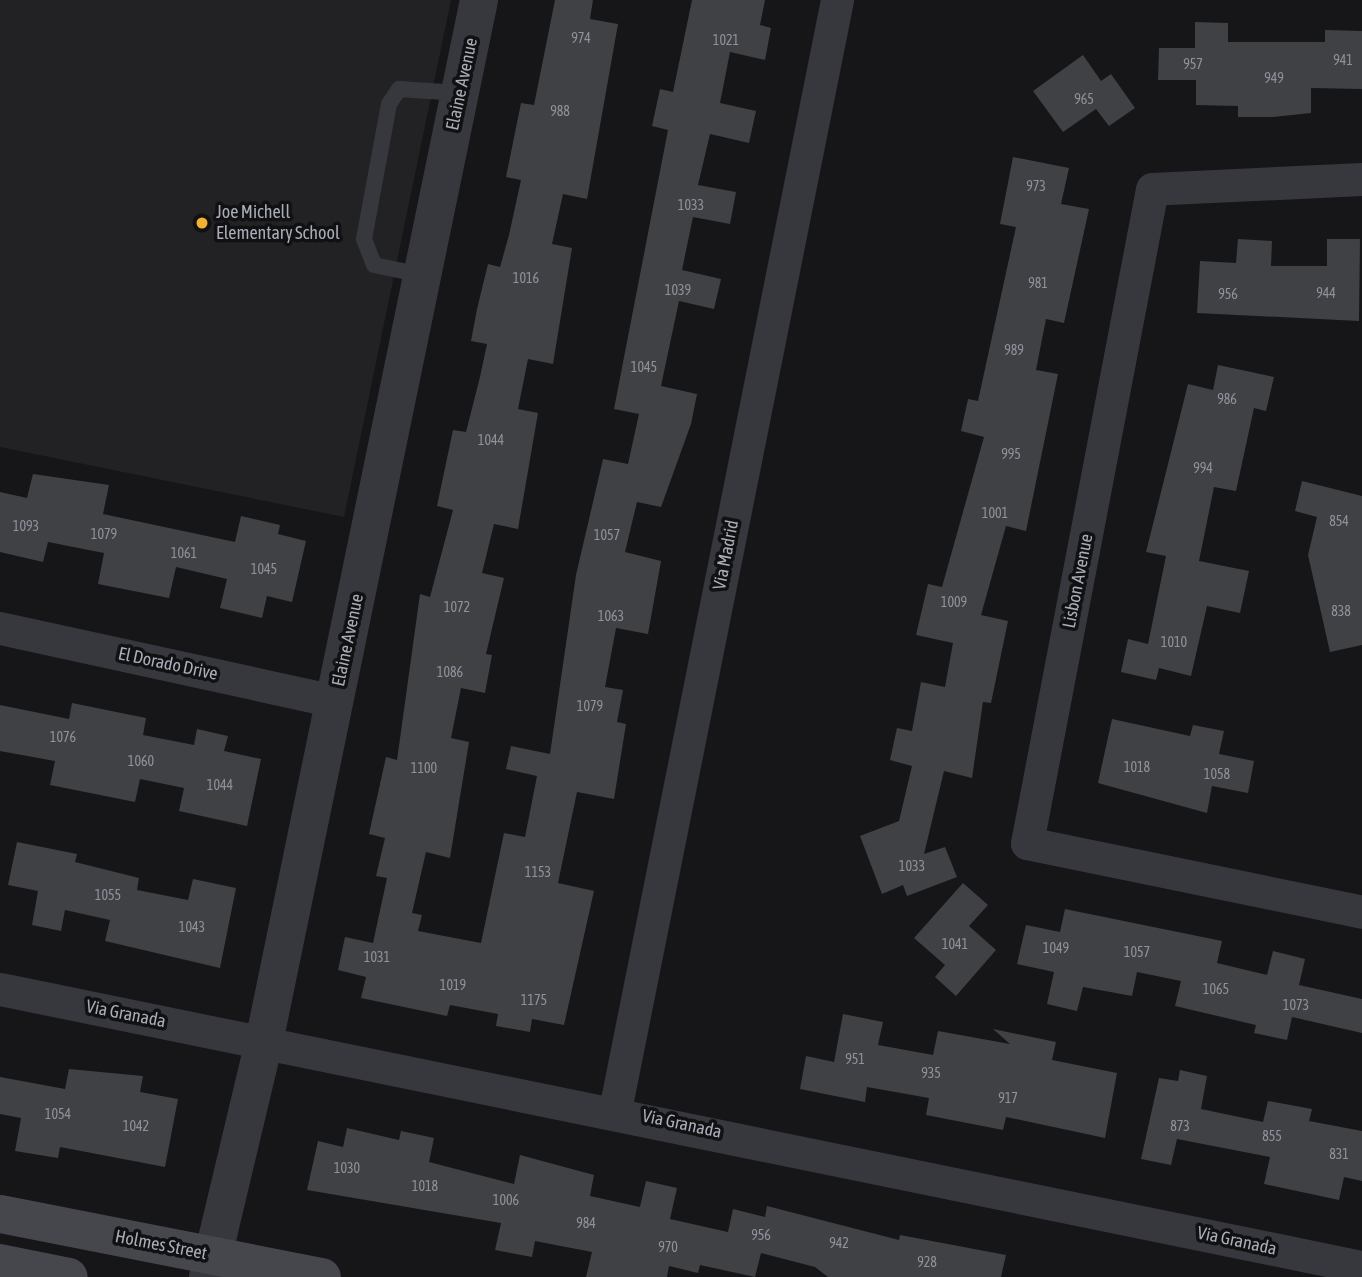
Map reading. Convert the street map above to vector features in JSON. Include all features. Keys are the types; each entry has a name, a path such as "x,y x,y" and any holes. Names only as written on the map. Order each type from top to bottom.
{"main road":[{"name":"Holmes Street","path":"0,1214 211,1266 322,1277"},
{"path":"0,1263 69,1277"}],"street":[{"name":"Elaine Avenue","path":"211,1266 264,1042 479,0"},
{"name":"Via Madrid","path":"615,1110 837,0"},
{"name":"Lisbon Avenue","path":"1362,179 1152,189 1027,843 1362,912"},
{"name":"El Dorado Drive","path":"0,628 335,701"},
{"name":"Via Granada","path":"0,989 615,1110 1362,1267"}],"lane":[{"path":"422,275 374,265 363,239 389,104 399,89 460,93"}],"shaded area":[{"name":"Joe Michell Elementary School","path":"0,0 451,0 344,517 0,447"}],"building":[{"path":"555,0 593,0 590,19 618,24 587,199 563,194 552,244 572,248 553,364 528,359 518,409 538,413 518,529 494,524 482,573 504,578 486,654 492,655 485,693 461,688 451,738 469,742 450,858 426,852 412,913 422,915 418,931 481,943 504,833 525,837 537,776 506,769 511,746 550,754 576,575 603,459 628,464 639,414 614,409 668,130 652,126 660,89 673,92 692,0 765,0 760,25 771,28 765,60 730,52 720,103 756,111 749,143 710,134 698,185 736,192 730,224 693,217 682,270 721,279 714,309 679,301 661,386 697,394 691,424 661,507 637,502 625,552 661,561 648,634 616,628 605,687 623,690 617,722 626,724 614,799 577,792 558,883 594,891 564,1025 532,1019 530,1032 496,1026 498,1014 450,1005 447,1016 361,998 366,977 338,970 345,937 373,943 387,878 376,876 385,838 369,834 386,757 397,760 420,594 430,597 453,510 437,506 453,430 466,432 480,377 487,344 471,341 477,309 488,264 500,267 509,235 521,180 506,177 521,103 534,105"},
{"path":"1195,22 1228,23 1228,42 1325,42 1325,30 1362,31 1362,89 1311,88 1311,113 1273,117 1238,117 1238,106 1196,105 1196,80 1158,80 1159,48 1195,48"},
{"path":"1083,55 1101,81 1111,74 1135,108 1109,126 1096,109 1063,132 1033,91"},
{"path":"1013,157 1069,168 1061,204 1089,209 1064,323 1046,319 1036,370 1058,374 1026,531 1006,526 981,615 1008,621 991,703 983,702 972,778 944,771 924,854 945,847 957,877 907,896 903,885 882,894 860,836 899,821 912,766 890,760 897,728 912,731 921,682 945,687 953,643 916,635 928,584 942,587 984,437 961,431 968,399 978,401 1016,227 1000,224"},
{"path":"1238,239 1272,241 1271,266 1327,266 1327,239 1360,239 1359,321 1197,313 1200,261 1236,263"},
{"path":"1218,365 1274,377 1266,411 1254,408 1236,491 1214,487 1199,561 1249,571 1240,613 1207,606 1191,676 1159,668 1156,680 1121,672 1128,639 1148,644 1166,556 1146,552 1188,384 1213,390"},
{"path":"33,474 109,485 103,514 235,542 241,516 280,525 278,534 306,541 292,602 267,596 262,618 220,608 227,579 176,567 169,598 98,584 104,553 48,542 43,562 0,552 0,492 27,498"},
{"path":"1302,481 1362,496 1362,645 1330,652 1308,555 1317,517 1295,511"},
{"path":"72,703 146,718 143,735 194,745 197,729 228,736 224,751 261,759 247,826 179,811 184,788 140,779 135,802 50,785 55,761 0,751 0,705 69,719"},
{"path":"1112,719 1190,736 1193,725 1224,731 1219,754 1254,761 1248,793 1212,786 1207,813 1098,783"},
{"path":"17,842 77,854 75,862 139,878 137,890 188,900 193,879 236,888 220,968 105,941 110,920 65,910 61,931 32,925 38,891 8,885"},
{"path":"963,883 988,905 969,926 996,950 956,996 935,977 945,965 914,938"},
{"path":"1065,909 1222,941 1217,963 1267,975 1273,951 1305,959 1299,985 1362,999 1362,1033 1292,1017 1287,1040 1254,1033 1256,1025 1175,1006 1181,981 1137,972 1132,996 1083,987 1077,1011 1047,1004 1054,972 1017,964 1026,925 1060,932"},
{"path":"843,1014 883,1022 878,1045 933,1055 938,1031 1010,1044 993,1029 1056,1042 1052,1060 1117,1073 1105,1138 1006,1117 1003,1130 926,1115 929,1098 867,1087 865,1102 800,1089 806,1056 834,1062"},
{"path":"69,1069 143,1076 140,1092 178,1099 165,1167 60,1147 58,1158 15,1151 21,1118 0,1114 0,1077 65,1089"},
{"path":"1180,1070 1207,1076 1201,1109 1263,1122 1268,1101 1312,1109 1309,1121 1362,1131 1362,1181 1344,1177 1339,1200 1264,1184 1270,1157 1177,1139 1171,1165 1141,1159 1159,1078 1178,1081"},
{"path":"347,1128 399,1140 401,1131 434,1138 429,1162 514,1184 520,1155 594,1175 590,1196 640,1207 646,1181 677,1188 670,1219 728,1232 733,1209 765,1217 767,1206 899,1240 900,1235 1006,1255 1001,1277 828,1277 815,1267 761,1253 755,1277 700,1265 698,1273 669,1266 667,1277 586,1277 592,1252 535,1241 532,1257 495,1250 501,1223 307,1190 318,1141 343,1147"}],"place":[{"name":"Joe Michell Elementary School","path":"202,223"}]}
